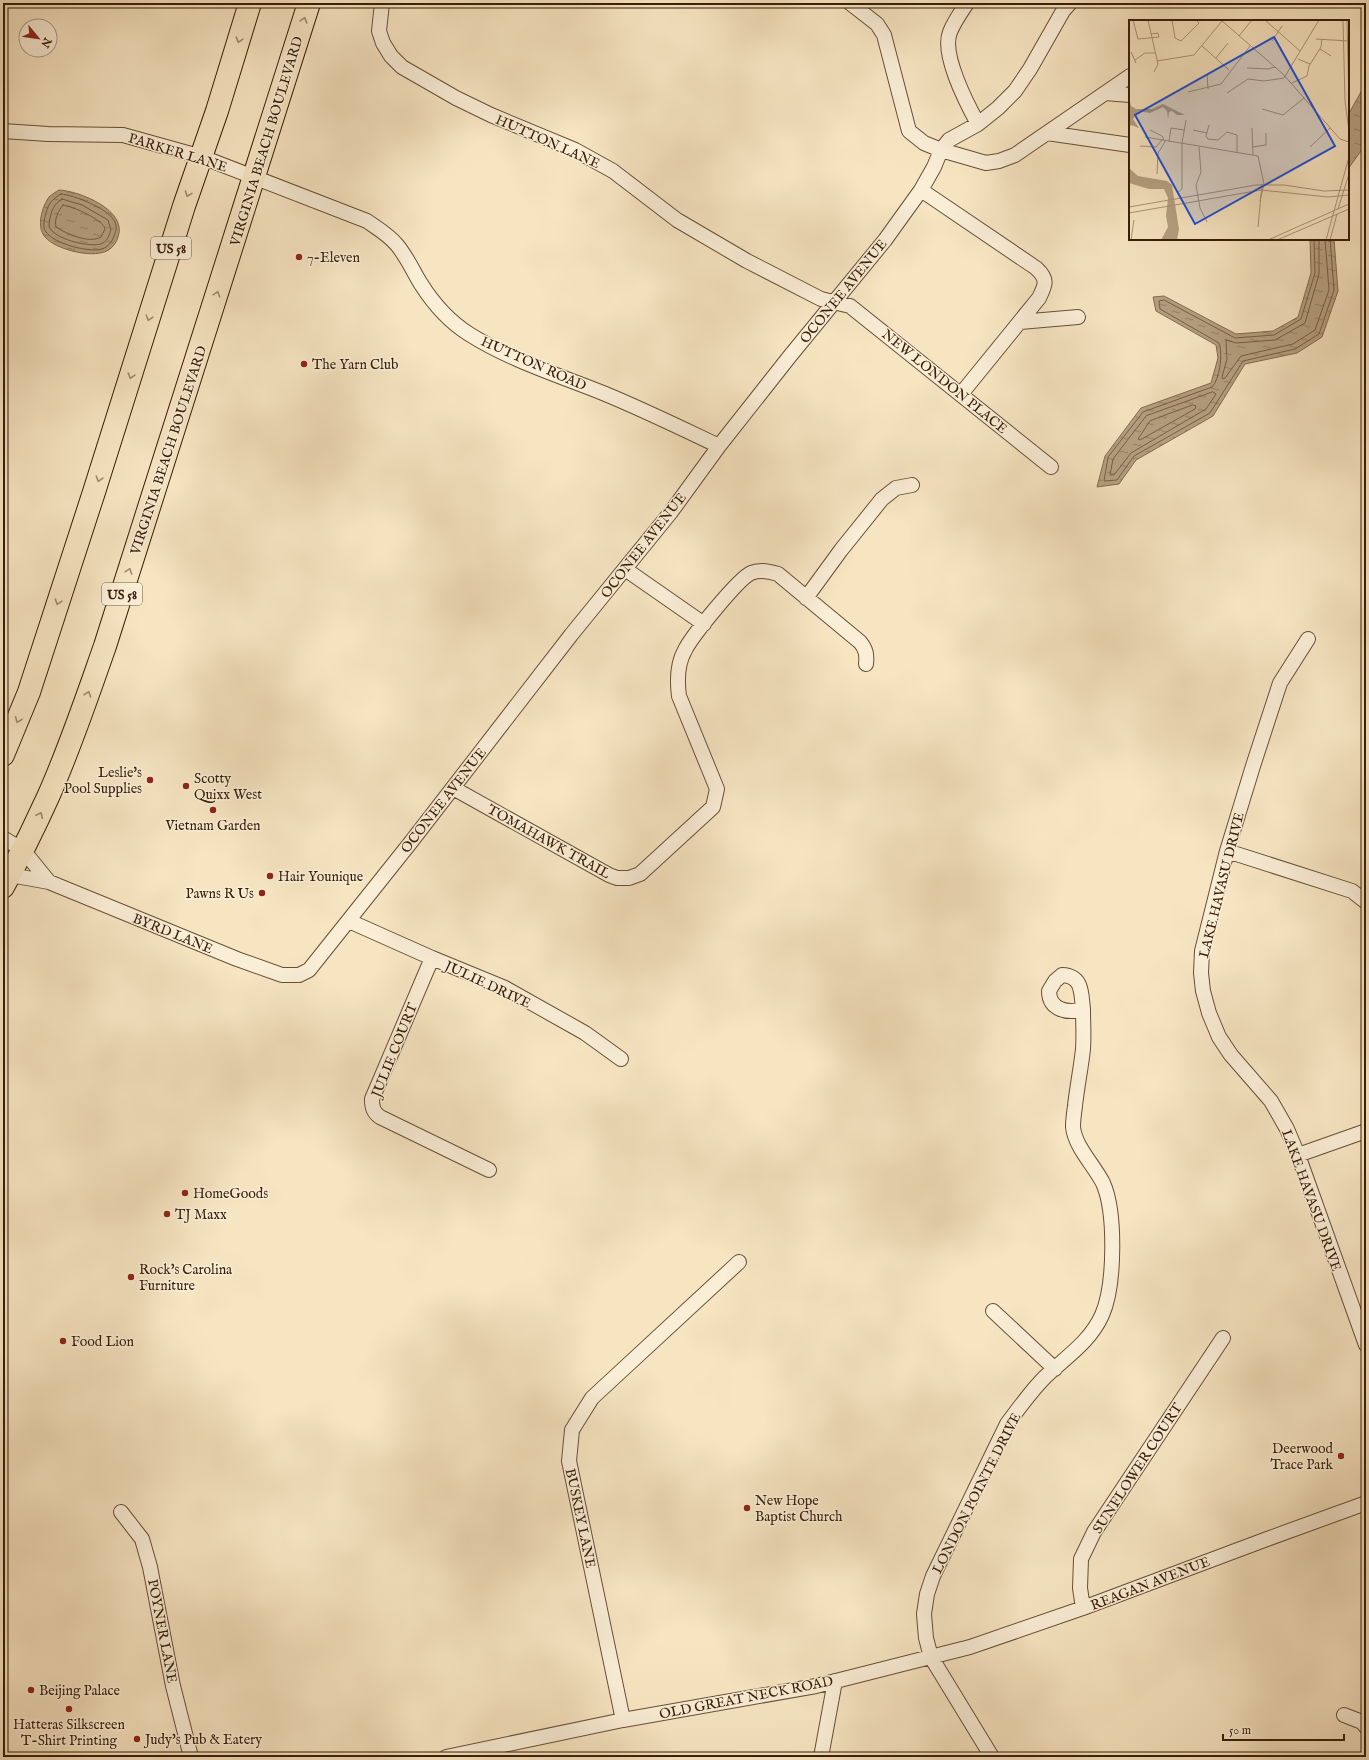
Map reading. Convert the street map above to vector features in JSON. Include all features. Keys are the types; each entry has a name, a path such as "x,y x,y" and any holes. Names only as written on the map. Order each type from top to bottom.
{"main road":[{"name":"US 58","path":"3,755 29,692 184,206 202,157 250,3"},
{"name":"VIRGINIA BEACH BOULEVARD","path":"5,877 23,850 57,776 105,646 309,3"}],"street":[{"name":"HUTTON LANE","path":"382,3 379,31 383,43 391,56 402,66 456,98 575,150 613,170 678,220 747,261 821,299 835,302"},
{"path":"850,3 877,24 884,35 909,131 924,143 941,150 986,163 999,161 1015,155 1129,77"},
{"path":"967,3 949,33 948,45 953,70 963,98 978,124"},
{"path":"941,150 949,140 978,124 998,108 1015,90 1030,69 1063,12 1070,3"},
{"path":"1105,93 1129,96"},
{"name":"PARKER LANE","path":"3,131 48,134 123,135 202,157 255,177"},
{"path":"1047,133 1129,145"},
{"name":"OCONEE AVENUE","path":"299,975 312,966 349,921 452,788 671,512 719,446 885,240 921,190 934,167 941,150"},
{"name":"HUTTON ROAD","path":"255,177 366,221 384,233 396,244 409,261 421,284 437,305 455,323 470,334 504,352 605,394 719,446"},
{"path":"921,190 1036,268 1043,274 1046,285 1039,298 961,394"},
{"name":"NEW LONDON PLACE","path":"835,302 850,306 856,310 1051,467"},
{"path":"1020,322 1078,317"},
{"path":"806,598 841,550 882,499 896,488 912,485"},
{"path":"625,569 704,624"},
{"name":"TOMAHAWK TRAIL","path":"452,788 609,875 618,878 629,878 640,874 713,807 717,789 679,696 679,666 684,651 704,624 743,578 759,571 768,571 778,574 860,642 864,647 867,656 866,664"},
{"name":"LAKE HAVASU DRIVE","path":"1308,639 1280,683 1227,851 1202,951 1201,973 1203,991 1209,1013 1219,1037 1239,1065 1271,1101 1287,1129 1298,1155 1366,1345"},
{"name":"BYRD LANE","path":"3,838 23,850 49,882"},
{"path":"1227,851 1352,891 1366,902"},
{"name":"BYRD LANE","path":"5,877 49,882 245,962 282,975 299,975"},
{"name":"JULIE DRIVE","path":"349,921 432,958 505,988 585,1033 621,1059"},
{"name":"JULIE COURT","path":"432,958 372,1099 372,1107 376,1114 380,1117 489,1170"},
{"name":"LONDON POINTE DRIVE","path":"931,1657 926,1638 924,1614 927,1594 933,1576 1007,1424 1023,1402 1054,1369 1078,1349 1092,1333 1102,1315 1110,1290 1112,1270 1108,1201 1103,1185 1094,1166 1080,1147 1073,1126 1083,1048 1083,1010"},
{"path":"1298,1155 1366,1130"},
{"name":"BUSKEY LANE","path":"623,1720 570,1461 572,1430 592,1398 739,1262"},
{"path":"993,1311 1054,1369"},
{"name":"SUNFLOWER COURT","path":"1083,1608 1080,1588 1081,1559 1094,1532 1223,1338"},
{"name":"REAGAN AVENUE","path":"931,1657 970,1647 1083,1608 1366,1503"},
{"name":"POYNER LANE","path":"121,1512 142,1539 150,1567 173,1686 191,1757"},
{"path":"931,1657 992,1757"},
{"name":"OLD GREAT NECK ROAD","path":"446,1757 623,1720 835,1681 931,1657"},
{"path":"821,1757 835,1681"},
{"path":"1344,1715 1362,1722 1366,1727"}],"water":[{"path":"1366,83 1366,144 1349,168 1349,113"},
{"path":"59,190 68,191 89,198 100,204 116,218 119,227 118,239 110,249 95,254 76,252 58,246 50,242 45,237 42,233 40,223 42,211 49,197"},
{"path":"1310,240 1334,240 1338,291 1322,337 1297,353 1245,364 1213,416 1136,460 1119,484 1097,487 1105,456 1141,408 1211,383 1218,358 1216,345 1156,311 1153,297 1164,296 1236,334 1273,331 1298,317 1311,273"}],"place":[{"name":"7-Eleven","path":"299,257"},
{"name":"The Yarn Club","path":"304,364"},
{"name":"Leslie's Pool Supplies","path":"150,780"},
{"name":"Scotty Quixx West","path":"186,786"},
{"name":"Vietnam Garden","path":"213,810"},
{"name":"Hair Younique","path":"270,876"},
{"name":"Pawns R Us","path":"262,893"},
{"name":"HomeGoods","path":"185,1193"},
{"name":"TJ Maxx","path":"167,1214"},
{"name":"Rock's Carolina Furniture","path":"131,1277"},
{"name":"Food Lion","path":"63,1341"},
{"name":"Deerwood Trace Park","path":"1341,1456"},
{"name":"New Hope Baptist Church","path":"747,1508"},
{"name":"Beijing Palace","path":"31,1690"},
{"name":"Hatteras Silkscreen T-Shirt Printing","path":"69,1709"},
{"name":"Judy's Pub & Eatery","path":"137,1739"}]}
